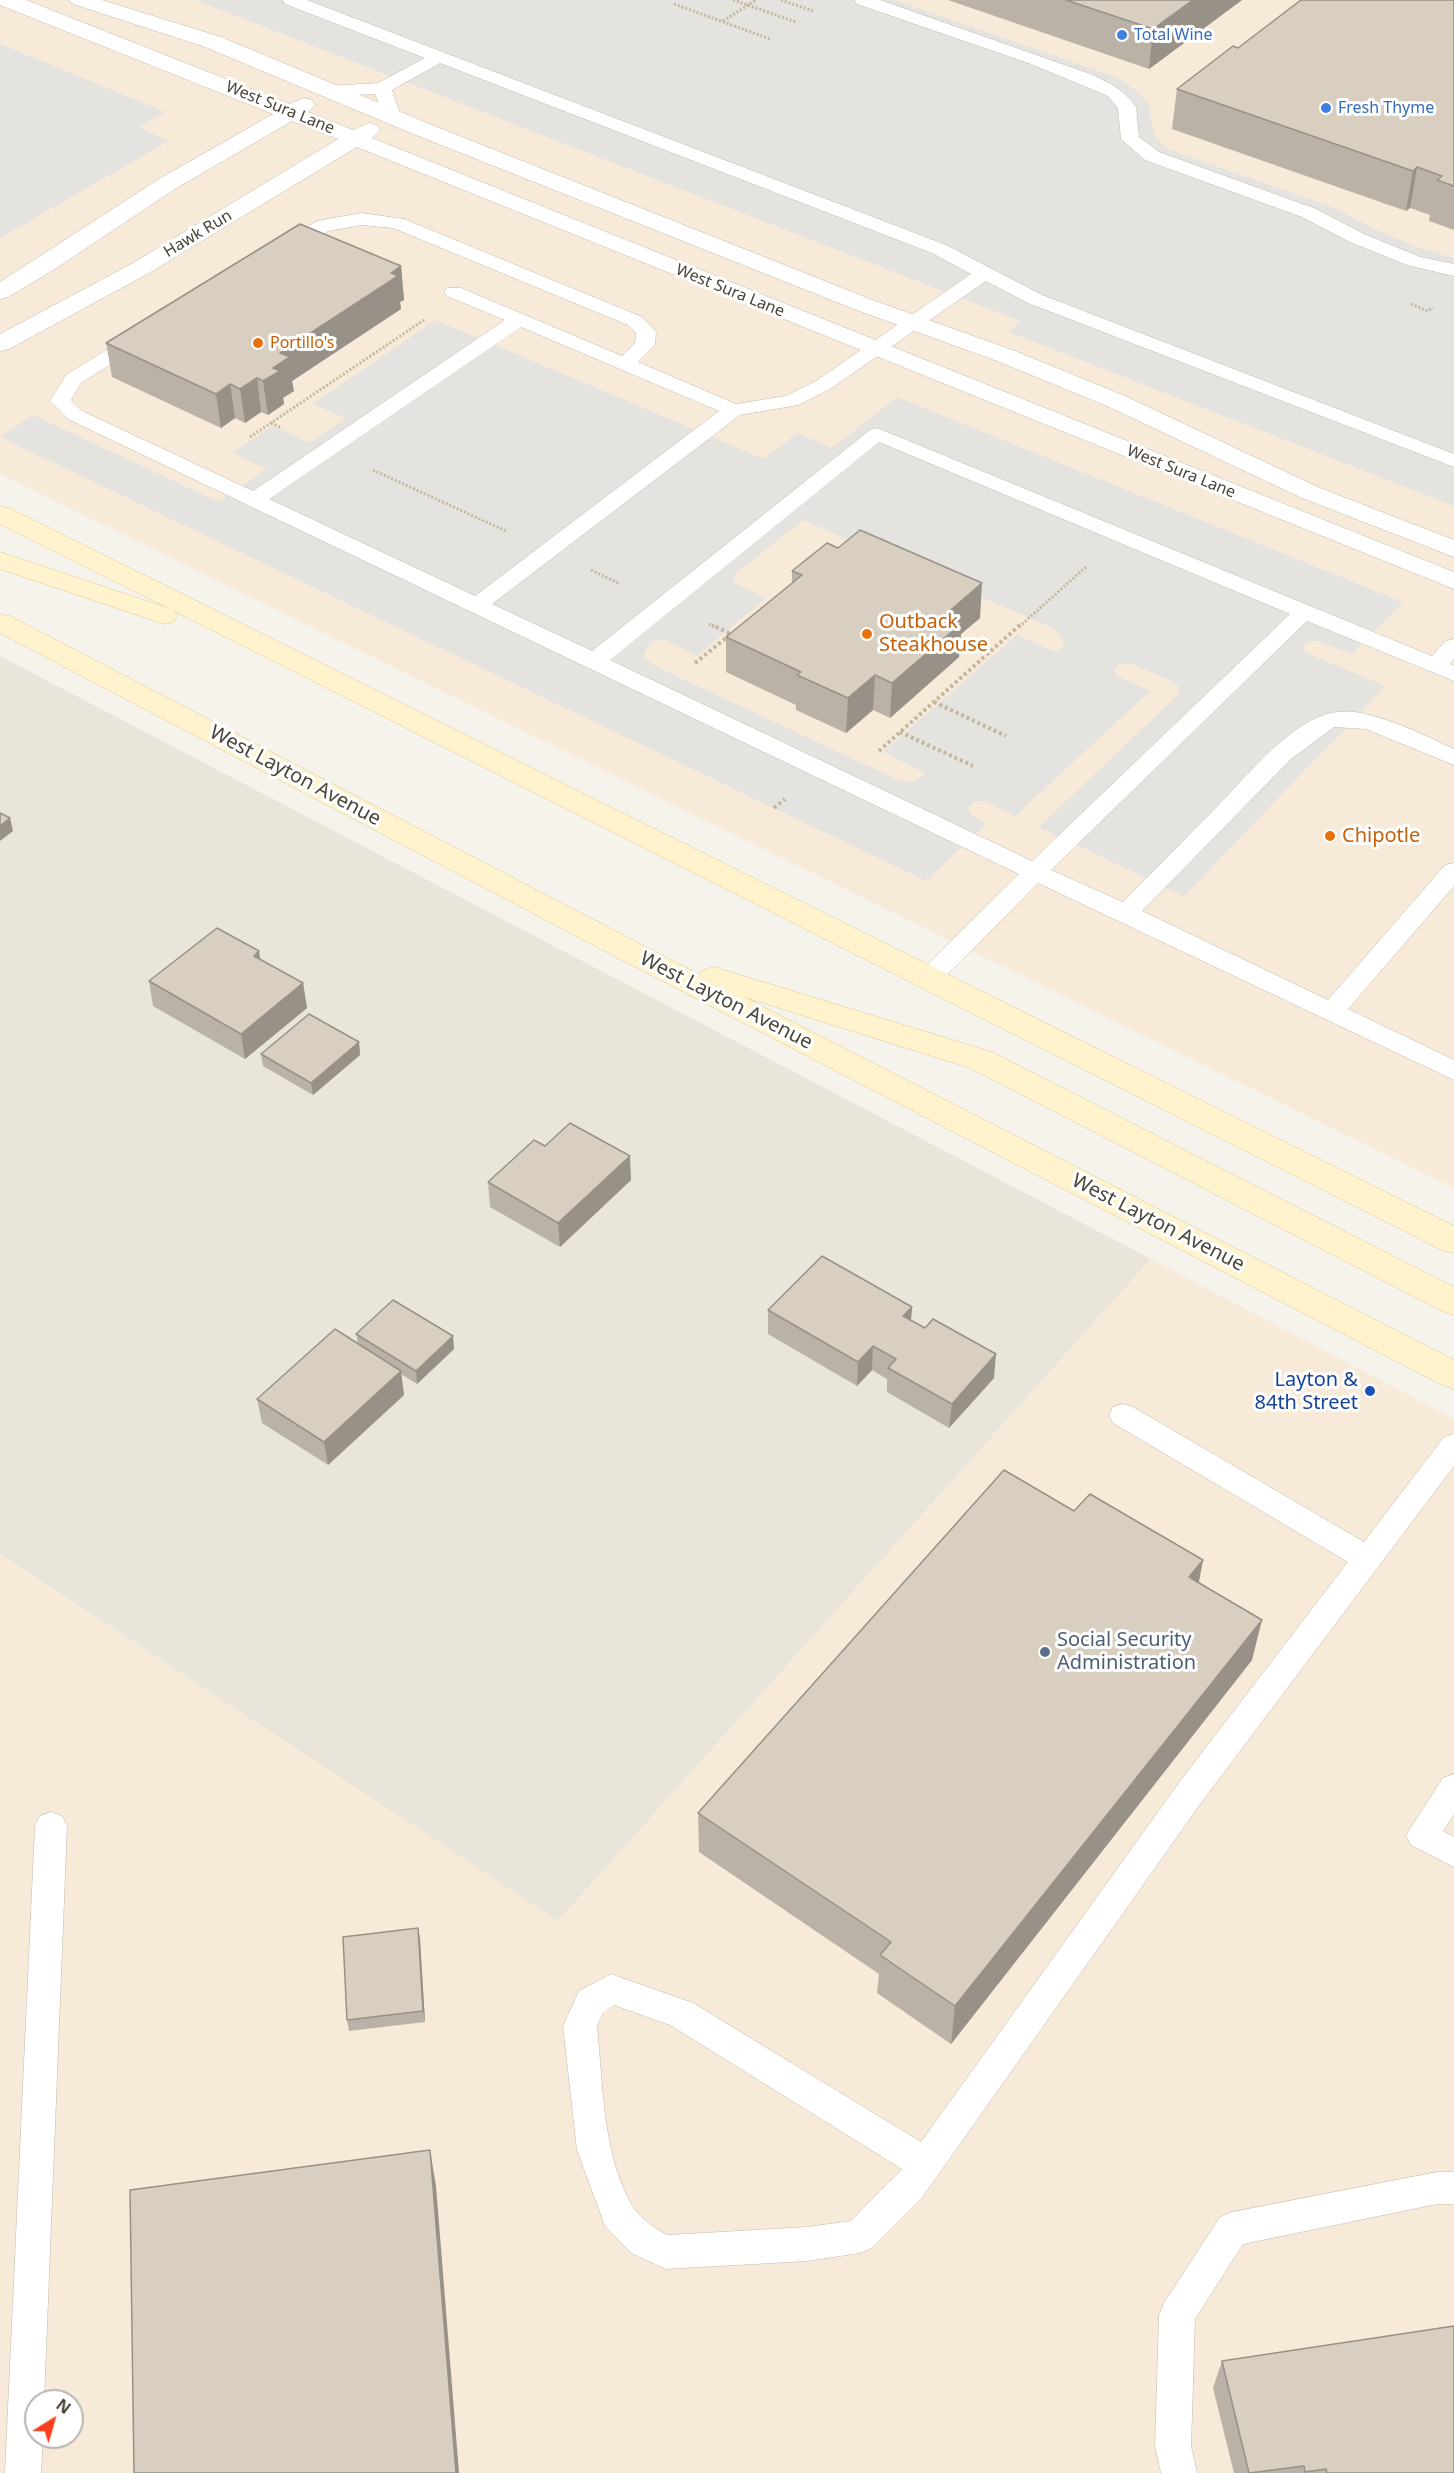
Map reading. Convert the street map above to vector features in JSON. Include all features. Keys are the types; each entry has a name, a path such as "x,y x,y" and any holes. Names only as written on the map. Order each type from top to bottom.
{"main road":[{"path":"0,514 1454,1241"},
{"path":"0,560 279,655"},
{"name":"West Layton Avenue","path":"0,622 629,951 1454,1376"},
{"path":"629,951 981,1060 1454,1302"}],"street":[{"name":"West Sura Lane","path":"7,0 356,138 1454,581"},
{"name":"West Sura Lane","path":"80,0 213,42 392,117 862,304 1006,356 1116,400 1311,493 1454,549"},
{"path":"0,292 47,264 167,184 329,91"},
{"name":"Hawk Run","path":"0,344 141,268 392,117"}],"lane":[{"path":"291,0 939,249 1035,299 1454,461"},
{"path":"863,0 1037,60 1114,92 1127,107 1130,139 1152,156 1309,213 1358,238 1414,261 1454,270"},
{"path":"329,91 382,88 439,57"},
{"path":"382,88 392,117"},
{"path":"272,256 322,226 362,219 397,223 635,321 646,332 645,345 625,364"},
{"path":"477,605 734,410 791,401 823,385 985,273"},
{"path":"454,292 734,410"},
{"path":"254,500 520,319"},
{"path":"153,330 73,379 60,401 75,415 1454,1071"},
{"path":"594,661 877,434 1444,670 1454,646"},
{"path":"930,977 1035,872 1304,612"},
{"path":"1125,913 1283,754 1329,719 1357,719 1407,736 1454,758"},
{"path":"1331,1012 1454,871"},
{"path":"1123,1415 1367,1558"},
{"path":"925,2164 681,2014 611,1989 591,2002 580,2026 594,2150 617,2214 643,2241 666,2252 807,2244 860,2236 909,2187 1192,1790 1454,1445"},
{"path":"1454,1788 1422,1835 1454,1853"},
{"path":"23,2473 51,1826"},
{"path":"1179,2473 1173,2446 1177,2314 1232,2229 1437,2188 1454,2188"}],"path":[{"path":"734,0 796,22"},
{"path":"722,22 756,0"},
{"path":"781,0 813,11"},
{"path":"674,4 770,39"},
{"path":"250,436 428,318 434,305 454,292"},
{"path":"877,753 1026,621"},
{"path":"692,666 731,634"},
{"path":"934,702 1005,736"},
{"path":"900,732 973,766"}],"shaded area":[{"path":"0,0 1454,0 1454,1188 0,474"},
{"path":"195,0 894,0 1116,77 1135,90 1148,103 1154,135 1165,148 1332,207 1381,232 1417,247 1454,258 1454,506 1009,332 1020,321"},
{"path":"0,44 166,112 138,127 169,141 0,238"},
{"path":"436,320 764,459 797,433 832,448 897,397 1403,602 1352,654 1317,641 1309,641 1303,647 1306,653 1386,686 1184,896 1039,827 1179,694 1178,686 1171,681 1130,663 1119,664 1114,669 1117,676 1150,691 1015,816 985,801 974,802 968,808 971,815 987,823 926,881 0,437 33,415 219,502 267,469 232,453 272,426 310,443 346,418 312,404","holes":["803,520 1048,626 1060,634 1064,645 1056,652 1017,635 883,752 925,773 916,781 900,781 653,665 644,657 646,648 653,641 664,640 697,656 766,598 734,583 735,574"]},
{"path":"0,656 1151,1259 558,1921 0,1554"},
{"path":"1151,1259 1454,1419 1454,2473 0,2473 0,1554 558,1921"}],"building":[{"path":"1066,0 1193,0 1153,29"},
{"name":"Fresh Thyme","path":"1301,0 1454,0 1454,186 1437,180 1442,176 1417,167 1413,171 1177,89 1233,46 1238,48"},
{"path":"300,224 401,266 391,273 398,276 280,353 290,357 273,368 280,371 263,381 257,378 240,389 230,384 216,394 106,343"},
{"name":"Outback Steakhouse","path":"860,530 982,583 945,615 962,623 892,683 875,675 848,698 797,675 801,672 726,637 802,575 792,571 827,543 838,548"},
{"path":"0,813 10,818 0,826"},
{"path":"217,928 259,951 254,956 303,983 241,1034 149,981"},
{"path":"309,1014 359,1042 311,1083 261,1054"},
{"path":"570,1123 630,1156 558,1223 488,1182 534,1140 545,1146"},
{"path":"822,1256 912,1307 903,1316 925,1328 933,1319 996,1354 952,1404 888,1368 896,1359 873,1346 858,1362 768,1310"},
{"path":"393,1300 453,1336 416,1371 356,1334"},
{"path":"335,1329 401,1371 324,1442 257,1399"},
{"path":"1004,1470 1074,1511 1090,1494 1203,1560 1189,1577 1262,1620 955,2006 880,1955 891,1942 698,1813"},
{"path":"418,1928 423,2011 347,2020 343,1937"},
{"path":"430,2150 456,2473 134,2473 130,2190"},
{"path":"1454,2326 1454,2473 1327,2473 1326,2469 1305,2472 1304,2466 1249,2473 1222,2361"}],"place":[{"name":"Total Wine","path":"1122,35"},
{"name":"Fresh Thyme","path":"1326,108"},
{"name":"Portillo's","path":"258,343"},
{"name":"Outback Steakhouse","path":"867,634"},
{"name":"Chipotle","path":"1330,836"},
{"name":"Layton & 84th Street","path":"1370,1391"},
{"name":"Social Security Administration","path":"1045,1652"}]}
